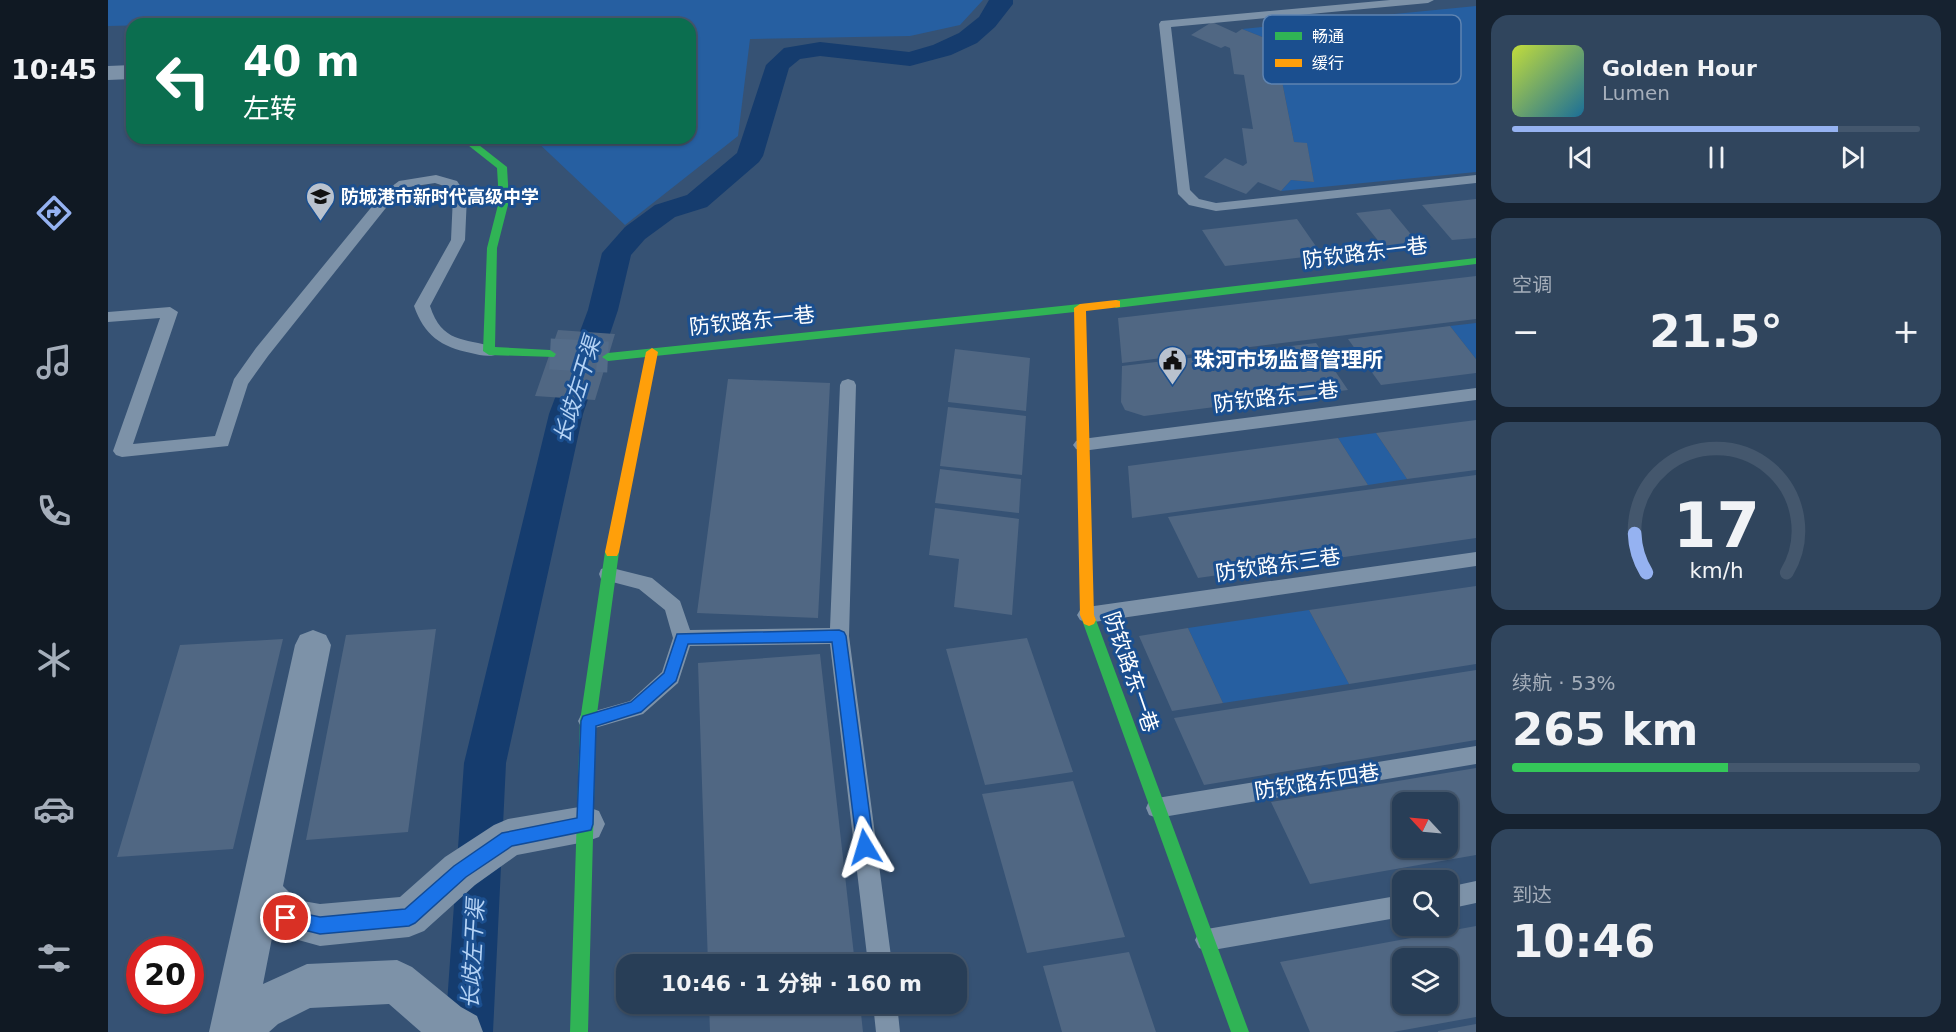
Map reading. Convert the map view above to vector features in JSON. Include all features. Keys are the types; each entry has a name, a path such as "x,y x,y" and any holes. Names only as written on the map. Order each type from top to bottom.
{"street":[{"path":"108,73 126,72"},
{"path":"472,144 502,167 504,201 492,248 489,351 550,354"},
{"name":"防钦路东一巷","path":"608,357 1080,308 1476,261"},
{"name":"防钦路东一巷","path":"1080,308 1087,615 1240,1032"},
{"path":"579,1032 588,721 608,574 652,352"},
{"path":"231,1032 313,645"},
{"path":"261,893 286,918 320,925 409,917 460,871 508,838 585,824"},
{"path":"236,1032 262,1008 308,986 397,982 453,1027"}],"lane":[{"path":"1264,15 1428,0"},
{"path":"1263,15 1165,24 1183,191 1194,202 1216,207 1476,179"},
{"path":"108,317 170,312 122,451 222,442 240,383 380,205 405,184 436,179 452,184 460,196 458,240 422,306 426,323 440,337 456,345 489,351"},
{"path":"848,385 839,636 879,954"},
{"name":"防钦路东二巷","path":"1082,445 1476,394"},
{"name":"防钦路东三巷","path":"1087,615 1476,559"},
{"path":"588,721 636,708 671,677 682,638 672,606 645,583 608,574"},
{"path":"682,638 839,636"},
{"name":"防钦路东四巷","path":"1157,808 1476,755"},
{"path":"1458,895 1476,892"},
{"path":"1207,940 1392,908"},
{"path":"886,1014 888,1032"}],"shaded area":[{"path":"108,0 983,0 960,25 910,36 750,39 738,136 625,225 539,144 696,144 696,18 126,18 126,26 108,26"},
{"path":"1476,6 1476,172 1281,191 1291,180 1314,182 1307,144 1294,142 1283,84 1461,84 1461,15 1384,15"},
{"path":"1263,27 1263,37 1242,29"},
{"path":"1476,323 1476,359 1450,326"},
{"path":"1376,433 1407,479 1368,485 1338,438"},
{"path":"1309,610 1349,684 1223,703 1188,628"}],"building":[{"path":"1212,22 1236,33 1242,29 1263,37 1263,84 1283,84 1294,142 1307,143 1314,182 1291,180 1281,191 1258,182 1246,194 1204,177 1225,158 1243,166 1247,163 1242,128 1253,129 1244,75 1234,74 1230,48 1225,46 1221,48 1191,35"},
{"path":"1476,199 1476,238 1452,240 1422,205"},
{"path":"1390,209 1419,244 1384,248 1356,213"},
{"path":"1297,219 1322,255 1225,266 1202,230"},
{"path":"1476,276 1476,319 1122,363 1118,318"},
{"path":"1450,326 1476,359 1476,373 1381,385 1348,339"},
{"path":"558,330 615,334 595,400 535,396"},
{"path":"1316,343 1348,390 1144,416 1125,410 1121,402 1122,366"},
{"path":"955,349 1030,358 1026,411 948,402"},
{"path":"728,379 830,383 818,618 697,613"},
{"path":"948,407 1026,416 1022,475 940,466"},
{"path":"1476,420 1476,470 1407,479 1376,433"},
{"path":"1338,438 1368,485 1132,518 1128,466"},
{"path":"940,469 1021,479 1019,513 935,503"},
{"path":"1476,475 1476,538 1198,578 1168,517"},
{"path":"935,508 1019,519 1012,615 954,607 959,559 929,555"},
{"path":"1476,586 1476,664 1349,684 1309,610"},
{"path":"1188,628 1223,703 1172,711 1139,636"},
{"path":"436,629 408,832 306,840 346,635"},
{"path":"1027,638 1073,772 985,785 946,649"},
{"path":"283,639 233,849 117,857 180,645"},
{"path":"820,654 854,954 708,954 698,663"},
{"path":"1476,670 1476,740 1204,785 1174,718"},
{"path":"1476,768 1476,855 1310,884 1271,802"},
{"path":"1073,781 1125,937 1027,953 982,794"},
{"path":"1476,926 1476,1017 1393,1032 1310,1032 1280,962 1422,936 1458,936 1458,929"},
{"path":"1129,952 1156,1032 1062,1032 1043,966"},
{"path":"709,1014 861,1014 863,1032 710,1032"},
{"path":"1476,1024 1476,1032 1438,1032 1438,1031"}],"waterway":[{"name":"长歧左干渠","path":"469,1032 485,763 566,414 603,310 617,253 635,233 665,211 697,201 749,156 778,65 793,53 820,49 910,59 942,50 968,38 987,22 1001,4 1001,0"}],"tunnel":[{"path":"550,354 608,357"}],"traffic: fast":[{"path":"472,144 502,167 504,201 492,248 489,351 550,354"},
{"path":"1116,304 1476,261"},
{"path":"608,357 1080,308"},
{"path":"579,1032 588,721 612,552"},
{"path":"1089,620 1240,1032"}],"traffic: slow":[{"path":"1089,620 1087,615 1080,308 1116,304"},
{"path":"612,552 652,352"}],"place":[{"name":"防城港市新时代高级中学","path":"320,222"},
{"name":"珠河市场监督管理所","path":"1173,386"}],"route":[{"path":"286,918 320,925 409,917 460,871 508,838 585,824 588,721 636,708 671,677 682,638 839,636 865,847"}]}
